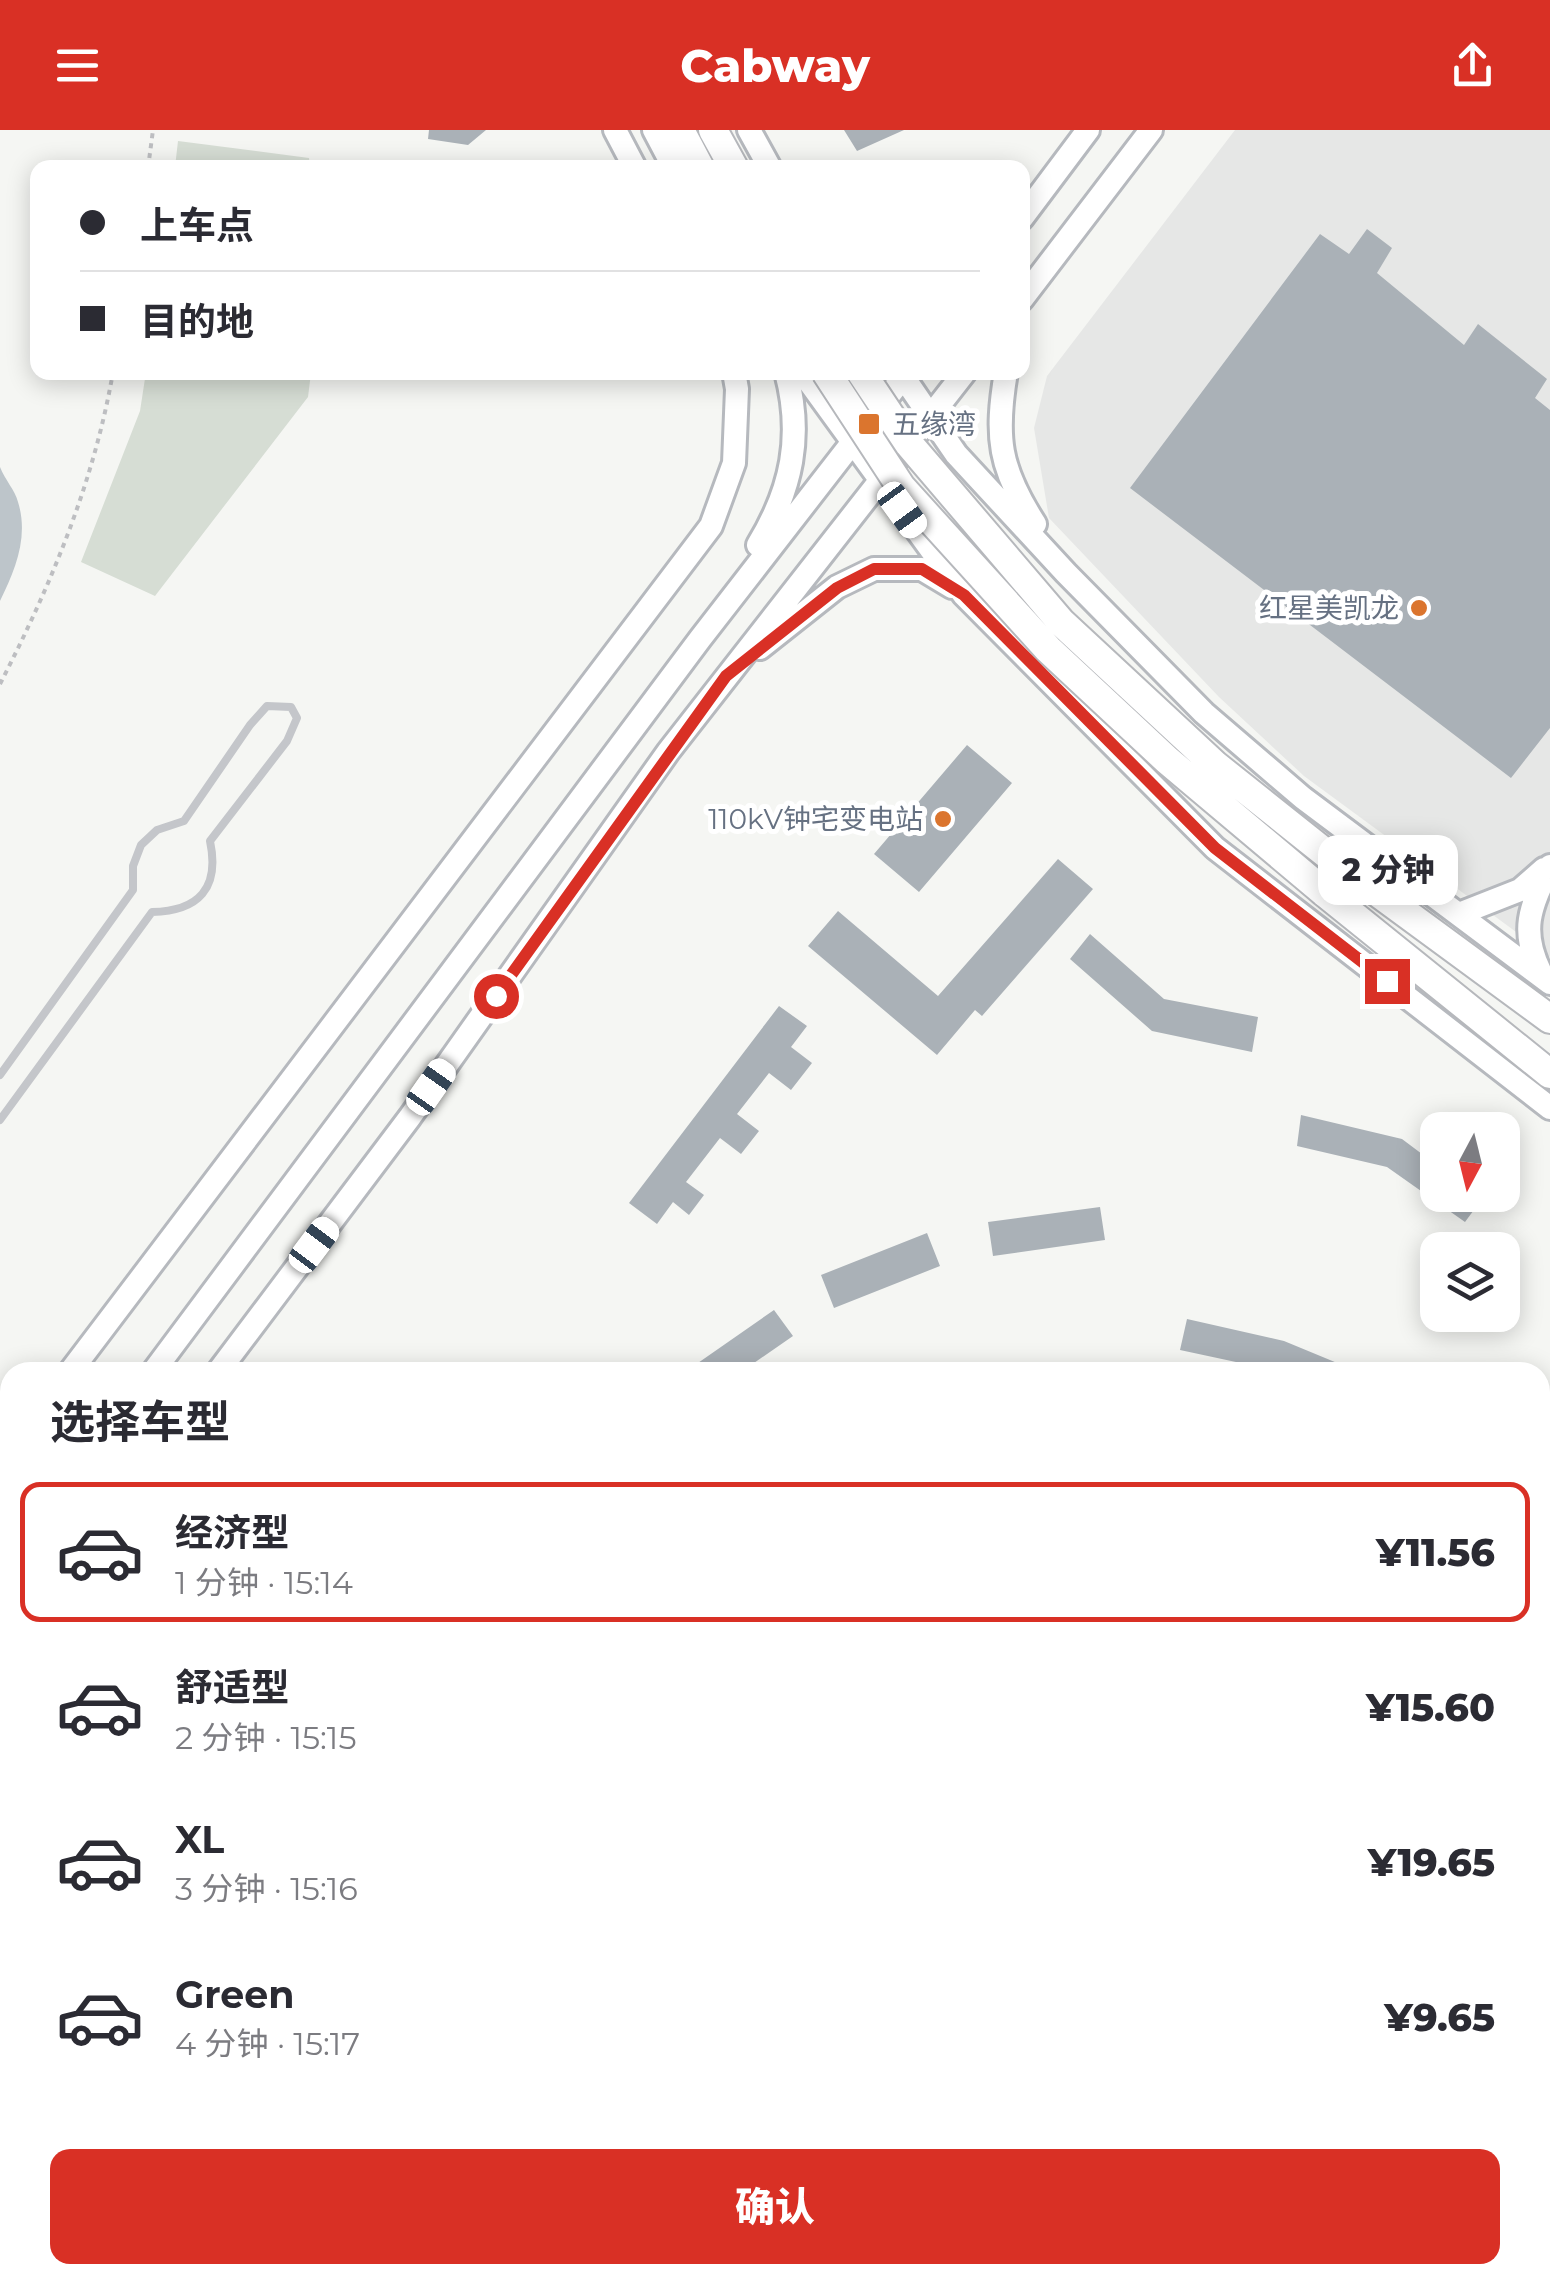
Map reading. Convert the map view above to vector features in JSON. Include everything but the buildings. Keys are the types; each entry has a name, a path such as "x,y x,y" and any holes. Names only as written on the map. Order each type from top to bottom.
{"highway":[{"path":"680,130 696,160"},
{"path":"713,130 730,160"},
{"path":"831,380 901,487 1048,649 1167,760 1550,1074"},
{"path":"866,380 909,444 1061,622 1216,765 1343,868 1550,1019"}],"main road":[{"path":"615,130 631,160"},
{"path":"654,130 670,160"},
{"path":"749,130 766,160"},
{"path":"1030,207 1088,130"},
{"path":"1030,289 1151,130"},
{"path":"78,1362 711,526 734,463 735,380"},
{"path":"700,639 772,522 792,466 793,400 788,380"},
{"path":"808,380 964,595 1215,848 1550,1108"},
{"path":"160,1362 700,639 900,380"},
{"path":"908,380 956,454 1066,573 1218,726 1303,798 1547,980"},
{"path":"226,1362 410,1117 726,676 959,380"},
{"path":"1005,380 1000,451 1020,500 1066,573"},
{"path":"726,676 837,588 874,569 922,569 964,595"},
{"path":"1459,914 1520,890 1550,865"},
{"path":"1547,980 1529,950 1529,910 1550,865"}],"lane":[{"path":"0,1075 133,890 133,866 140,845 157,830 184,821 268,706 291,707 297,718 287,741 210,841 214,870 200,899 174,912 152,912 0,1120"}],"path":[{"path":"149,160 154,130"},
{"path":"0,684 55,569 102,433 112,380"}],"shaded area":[{"path":"1235,130 1550,130 1550,957 1304,776 1219,697 1049,518 1034,428 1047,376"},
{"path":"178,141 309,160 176,160"},
{"path":"145,380 310,380 308,397 155,596 81,562 140,411"},
{"path":"0,467 17,498 22,528 15,565 0,601"}],"place":[{"name":"五缘湾","path":"869,424"},
{"name":"红星美凯龙","path":"1419,608"},
{"name":"110kV钟宅变电站","path":"943,819"}],"route":[{"path":"496,996 726,676 837,588 874,569 922,569 964,595 1215,848 1387,981"}]}
